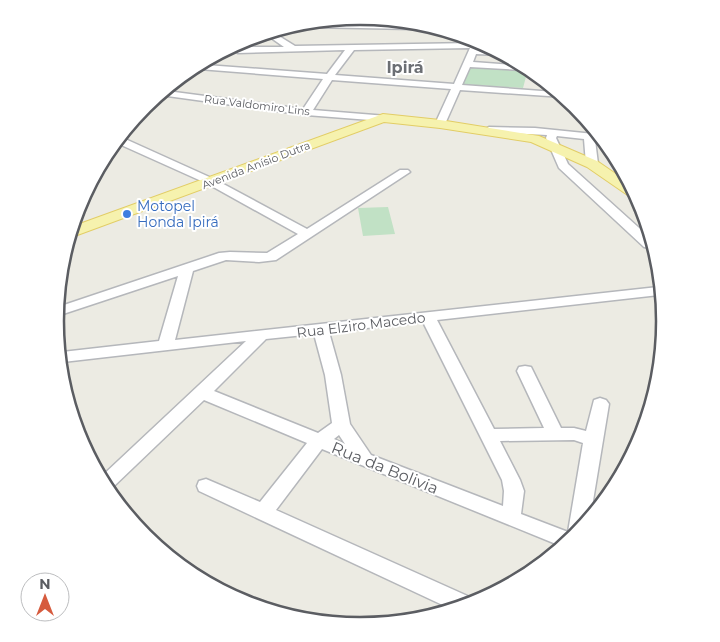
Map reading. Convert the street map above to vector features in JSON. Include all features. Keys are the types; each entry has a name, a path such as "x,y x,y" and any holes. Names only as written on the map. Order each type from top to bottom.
{"main road":[{"name":"Rua Valdomiro Lins","path":"383,118 440,124 523,137"},
{"name":"Avenida Anísio Dutra","path":"79,230 383,118"},
{"path":"523,137 592,164 622,185"},
{"path":"592,164 611,166"}],"street":[{"path":"275,38 293,49"},
{"path":"243,50 466,45"},
{"path":"309,108 328,76 350,48"},
{"path":"440,124 474,49"},
{"path":"467,64 512,67"},
{"path":"208,67 456,88 535,90 548,93"},
{"name":"Rua Valdomiro Lins","path":"179,87 383,118"},
{"name":"Rua Valdomiro Lins","path":"170,94 309,108"},
{"path":"480,130 591,136"},
{"path":"554,133 551,138 563,166 645,240"},
{"path":"592,137 592,164"},
{"path":"124,142 212,182 307,234"},
{"path":"65,309 224,256 235,254 257,259 271,257 404,172"},
{"path":"166,345 187,268"},
{"name":"Rua Elziro Macedo","path":"67,356 260,337 428,317 654,296"},
{"path":"428,317 490,435 511,480 514,491 511,518"},
{"path":"320,329 333,375 341,425 366,460"},
{"path":"111,480 260,337"},
{"path":"525,371 555,434"},
{"name":"Rua da Bolivia","path":"202,393 561,538"},
{"path":"580,519 600,404"},
{"path":"263,512 319,441 341,425"},
{"path":"490,435 574,434 593,439"},
{"path":"206,486 455,601"}],"green space":[{"path":"468,66 518,71 526,76 523,88 461,84"},
{"path":"388,207 395,234 363,236 358,208"}],"place":[{"name":"Motopel Honda Ipirá","path":"127,214"}],"district":[{"name":"Ipirá","path":"405,67"}]}
